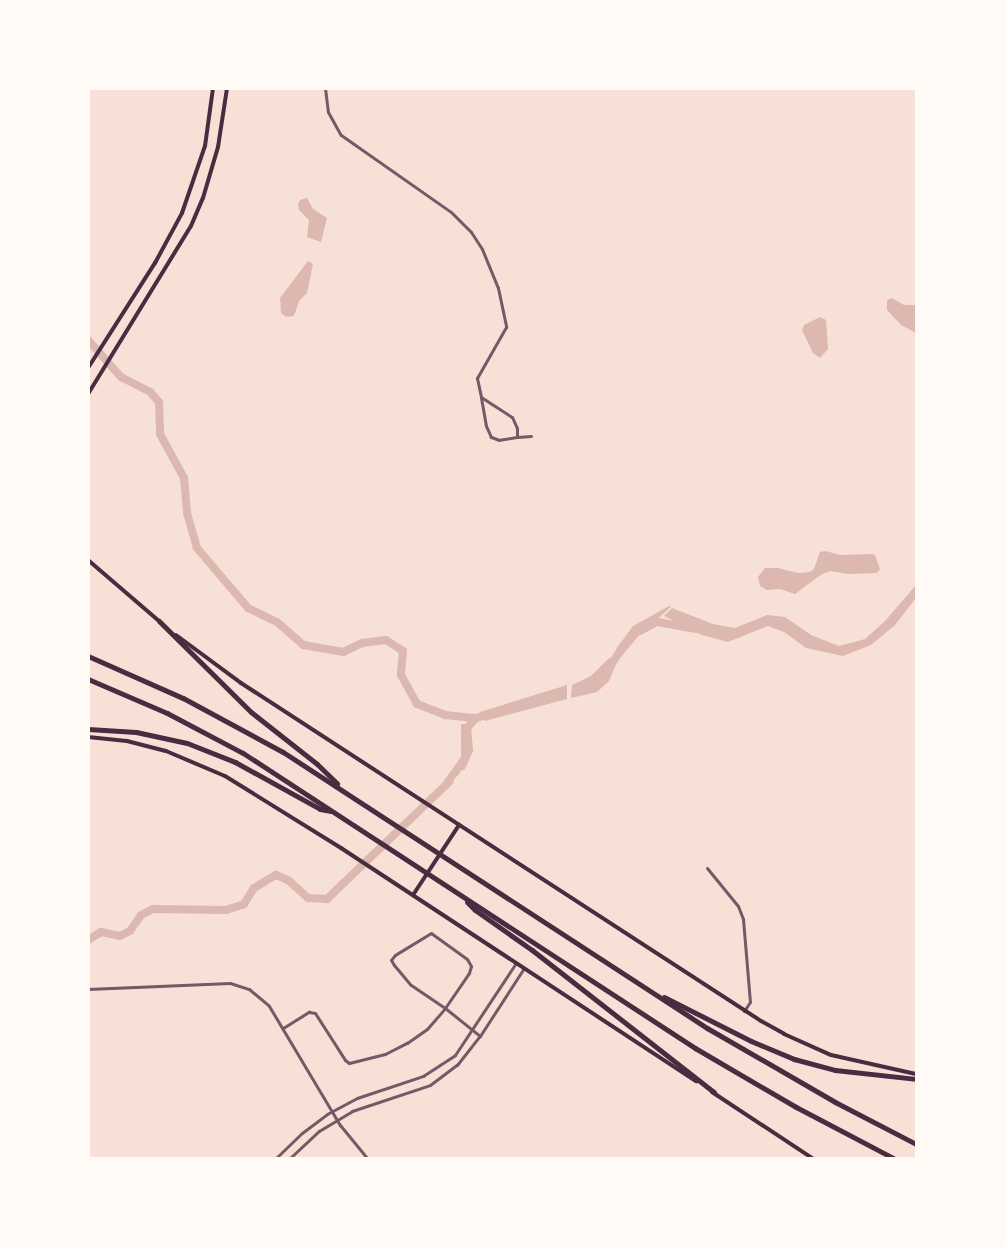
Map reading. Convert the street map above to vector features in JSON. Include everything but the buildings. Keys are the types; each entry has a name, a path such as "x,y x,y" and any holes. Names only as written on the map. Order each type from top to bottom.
{"highway":[{"path":"159,621 251,712 317,764 344,791"},
{"path":"88,656 214,714 344,791 656,995 774,1067 916,1144"},
{"path":"88,679 198,728 243,753 723,1065 893,1158"},
{"path":"88,729 136,732 187,743 269,779 320,809 334,812"},
{"path":"462,896 475,910 549,963 714,1092"},
{"path":"656,995 672,999 734,1033 794,1059 835,1070 916,1079"}],"main road":[{"path":"88,368 170,236 193,188 205,146 213,88"},
{"path":"89,393 181,244 203,198 218,147 227,88"},
{"path":"88,560 159,621 241,683 744,1011 784,1034 831,1055 916,1074"},
{"path":"88,737 147,746 200,763 252,792 386,877 812,1158"},
{"path":"413,895 459,825"}],"street":[{"path":"325,88 328,112 341,135 451,213 471,232 483,249 498,288 506,327 477,378 486,426 491,437 499,440 531,436"},
{"path":"481,397 512,417 517,428 517,437"},
{"path":"707,868 738,906 743,918 750,1002 744,1011"},
{"path":"283,1028 309,1012 315,1013 345,1060 355,1063 407,1043 427,1029 445,1008 471,966 467,959 431,933 426,933 391,960 411,985 445,1008 480,1036"},
{"path":"276,1158 308,1128 331,1111 349,1101 437,1069 455,1055 516,963"},
{"path":"290,1158 319,1131 337,1120 384,1100 409,1093 441,1078 467,1055 524,968"},
{"path":"88,988 230,983 256,993 269,1006 351,1142 367,1158"},
{"path":"381,1090 384,1100"}],"shaded area":[{"path":"307,198 313,209 327,218 321,242 307,237 309,220 299,210 298,204 300,200"},
{"path":"308,261 313,264 307,293 299,301 294,316 286,317 281,313 280,298"},
{"path":"892,298 904,305 916,305 916,333 901,325 887,310 887,300"},
{"path":"820,317 826,320 828,349 820,358 813,353 802,330 804,325"},
{"path":"820,552 841,555 872,554 875,555 880,569 877,573 848,574 831,571 822,574 795,594 780,589 767,590 760,586 758,577 765,568 778,568 798,573 810,572 814,569"},
{"path":"916,585 916,598 895,625 871,645 843,656 806,648 784,632 768,626 728,642 702,635 664,616 672,608 713,624 735,628 767,615 785,617 811,635 839,646 865,639 885,621"},
{"path":"671,607 640,634 621,657 616,649 633,626"},
{"path":"609,658 616,664 609,681 597,692 571,698 572,685 591,676"},
{"path":"567,685 567,699 485,721 480,712"},
{"path":"461,724 467,724 465,762 460,773 444,790 440,786 461,757"}],"waterway":[{"path":"88,340 121,377 150,392 159,402 160,434 184,478 187,513 197,548 248,608 277,622 303,645 343,652 362,643 386,640 403,651 401,675 417,704 445,715 476,718 493,713"},
{"path":"640,631 657,622 696,629"},
{"path":"608,669 624,645"},
{"path":"462,766 469,750 467,728 476,718"},
{"path":"88,940 101,932 120,936 130,931 141,915 153,909 226,910 244,904 254,888 276,875 288,880 308,898 327,899 450,781"}]}
